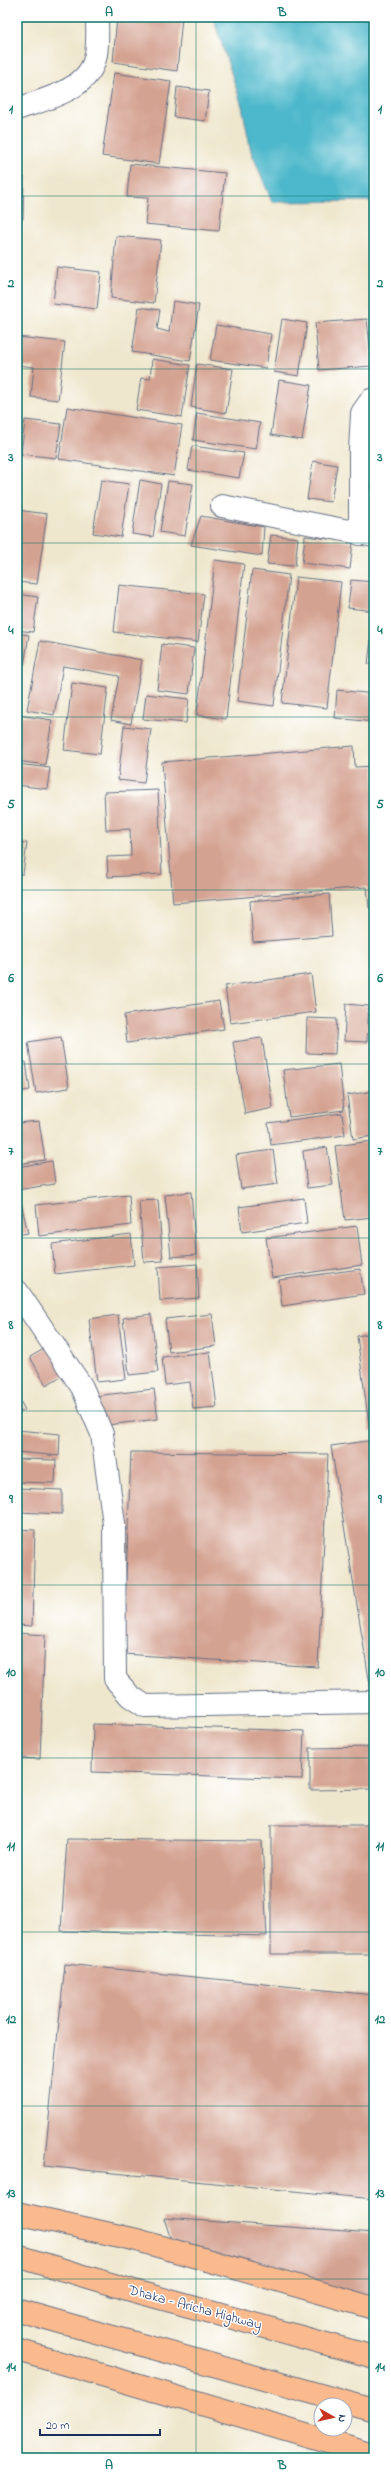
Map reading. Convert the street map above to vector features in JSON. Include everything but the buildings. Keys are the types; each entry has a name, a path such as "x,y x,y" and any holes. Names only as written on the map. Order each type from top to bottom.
{"highway":[{"path":"17,2213 137,2240 374,2308"},
{"name":"Dhaka - Aricha Highway","path":"17,2256 134,2291 374,2357"},
{"path":"17,2310 374,2410"},
{"path":"17,2350 374,2455"}],"street":[{"path":"17,110 59,95 86,78 96,55 97,17"},
{"path":"222,506 367,535 360,450 362,413 371,400 374,400"},
{"path":"17,1291 82,1387 102,1434 114,1524 115,1679 130,1696 145,1706 374,1702"}],"water":[{"path":"213,17 374,17 374,201 272,202 251,151 242,106"}]}
